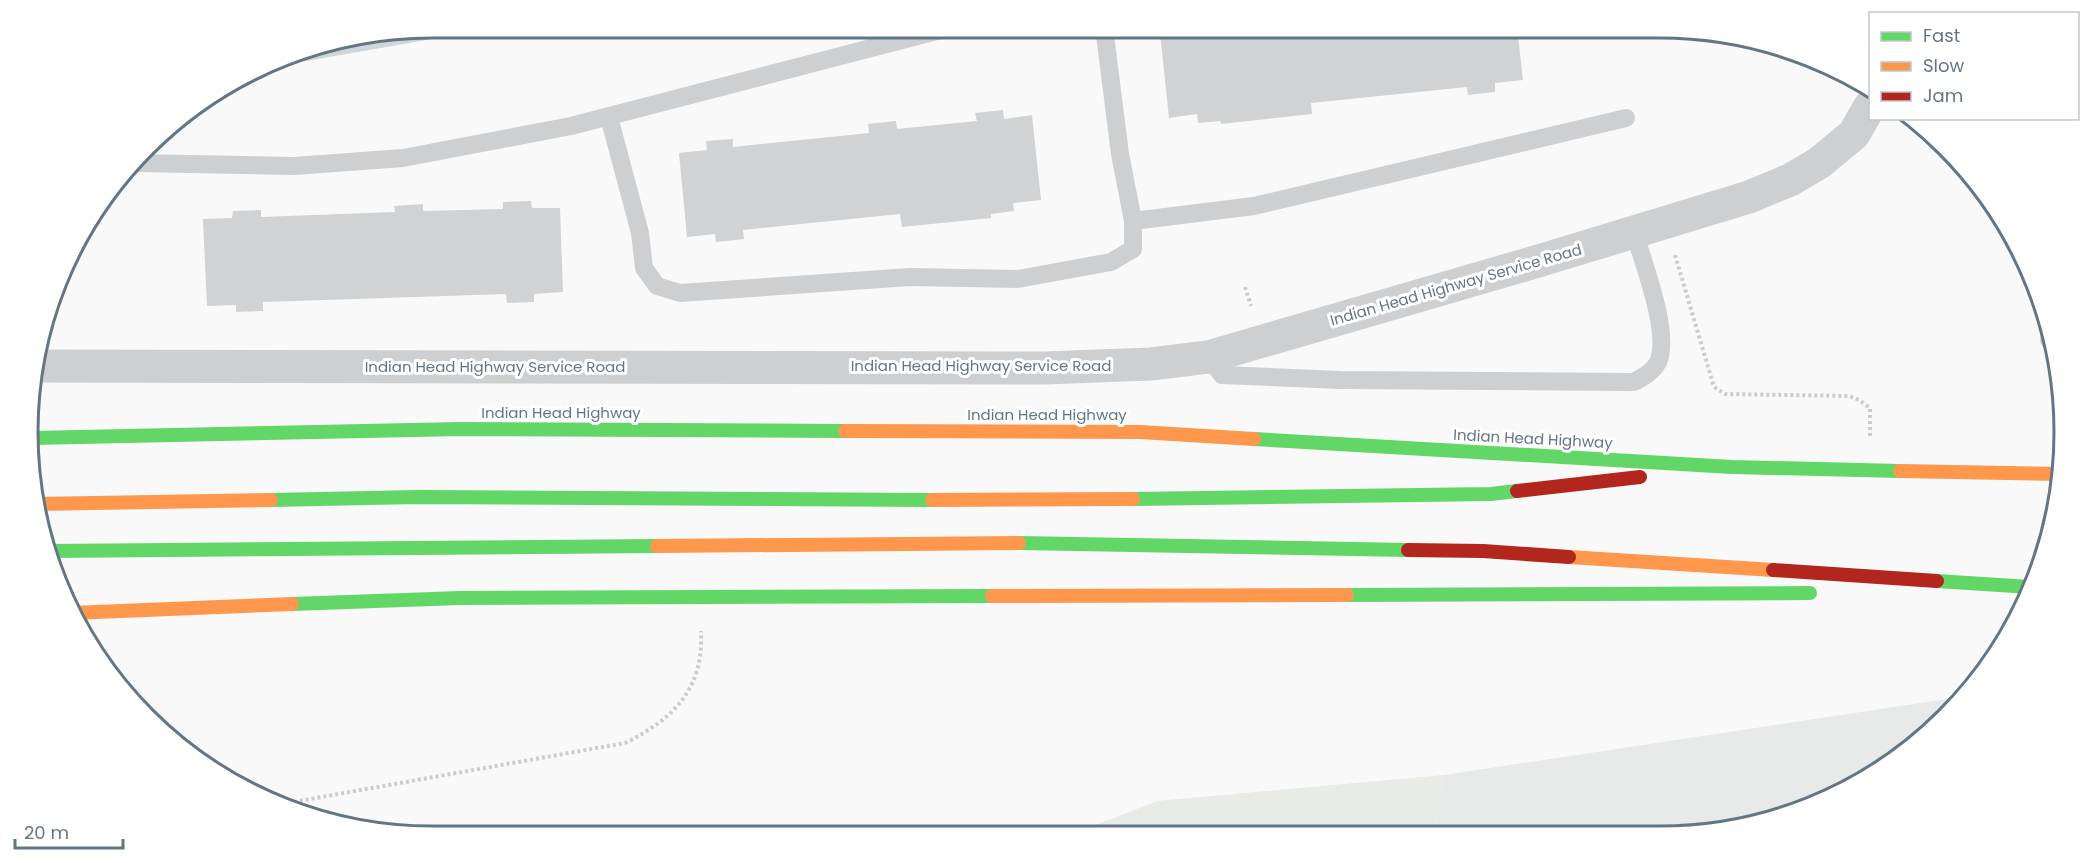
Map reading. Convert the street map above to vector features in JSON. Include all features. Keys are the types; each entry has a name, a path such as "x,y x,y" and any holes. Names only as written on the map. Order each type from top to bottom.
{"highway":[{"name":"Indian Head Highway","path":"38,438 461,429 1140,432 1732,467 2051,474"},
{"path":"44,504 418,496 1008,501 1479,494 1732,467"},
{"path":"56,551 1008,543 1483,551 2022,586"},
{"path":"1896,592 2019,592"},
{"path":"82,613 460,598 1824,593"}],"street":[{"name":"Indian Head Highway Service Road","path":"43,366 1044,368 1151,364 1208,357 1749,197 1790,180 1819,163 1854,134 1869,108"}],"lane":[{"path":"143,163 294,166 403,158 571,126 910,38"},
{"path":"609,117 640,233 644,268 657,286 680,293 910,277 1018,279 1112,262 1133,249 1133,221 1120,154 1105,38"},
{"path":"1133,221 1254,206 1626,118"},
{"path":"1208,357 1222,375 1341,380 1634,382 1651,372 1658,362 1662,349 1662,329 1634,232"}],"path":[{"path":"1673,248 1714,387 1725,394 1849,396 1859,400 1870,408 1869,470"},
{"path":"1245,287 1251,306"},
{"path":"296,802 609,746 650,731 666,718 685,696 697,672 701,636 699,597"}],"shaded area":[{"path":"1949,699 1899,744 1834,785 1786,805 1711,822 1660,826 1435,826 1444,775"},
{"path":"1444,775 1435,826 1093,826 1157,801"}],"building":[{"path":"1161,38 1518,38 1523,80 1495,83 1495,92 1468,95 1467,87 1311,103 1312,114 1221,124 1220,121 1198,123 1197,114 1169,118"},
{"path":"1003,110 1004,119 1032,115 1041,200 1013,203 1014,211 991,214 991,218 902,227 900,214 743,230 744,239 716,242 715,234 687,237 679,153 707,150 706,141 733,139 733,147 869,133 868,124 896,121 897,129 977,121 975,113"},
{"path":"531,201 532,208 560,208 563,292 534,294 534,302 507,303 506,294 263,302 263,311 236,312 236,305 207,306 203,219 232,218 233,211 261,210 261,217 395,212 394,206 423,204 423,211 503,209 503,202"}],"waterway":[{"path":"324,53 408,38"}],"traffic: fast":[{"path":"38,438 461,429 845,431"},
{"path":"1254,439 1732,467 1900,471"},
{"path":"1133,499 1491,494 1517,491"},
{"path":"271,500 418,497 932,500"},
{"path":"1019,543 1408,550"},
{"path":"56,551 657,546"},
{"path":"1937,581 2022,586"},
{"path":"1347,595 1810,593"},
{"path":"292,604 460,598 992,596"}],"traffic: slow":[{"path":"845,431 1140,432 1254,439"},
{"path":"1900,471 2051,474"},
{"path":"932,500 1133,499"},
{"path":"44,504 271,500"},
{"path":"657,546 1019,543"},
{"path":"1569,557 1773,570"},
{"path":"992,596 1347,595"},
{"path":"82,613 292,604"}],"traffic: jam":[{"path":"1517,491 1640,477"},
{"path":"1408,550 1483,551 1569,557"},
{"path":"1773,570 1937,581"}]}
